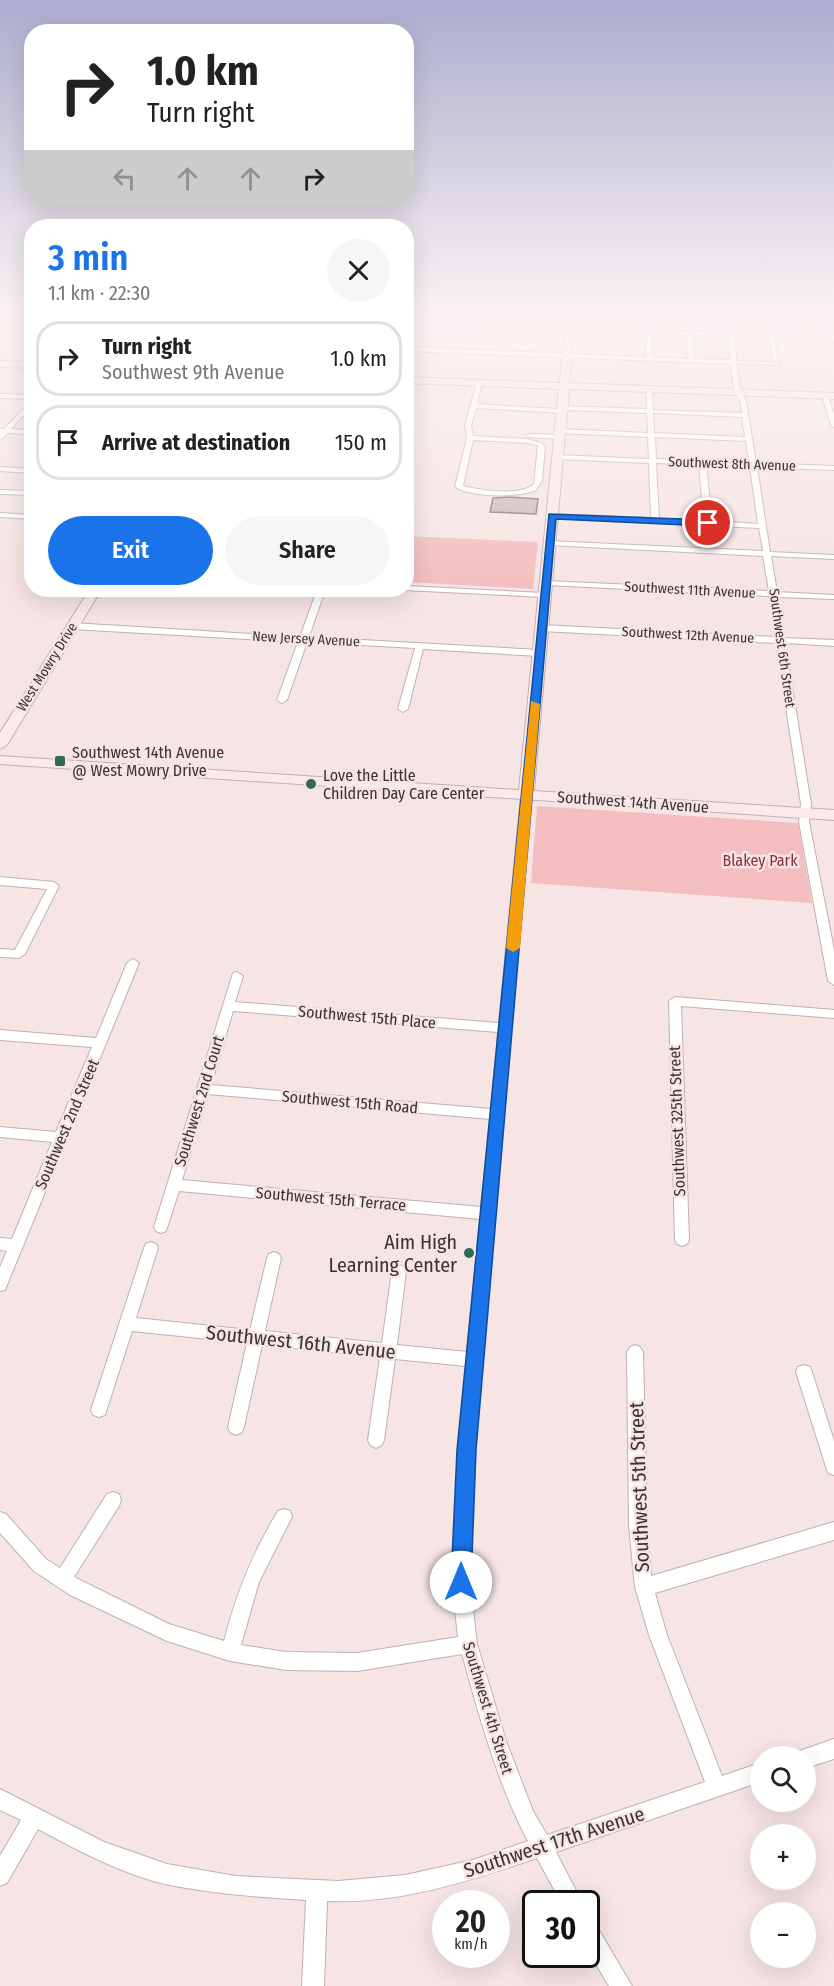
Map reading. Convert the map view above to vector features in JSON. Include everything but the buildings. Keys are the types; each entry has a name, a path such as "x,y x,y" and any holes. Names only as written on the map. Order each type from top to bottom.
{"street":[{"path":"470,436 540,444 542,447 537,486 524,493 465,490 459,485 470,436 468,426 473,407"},
{"path":"493,407 745,415"},
{"path":"651,407 655,521"},
{"name":"Southwest 6th Street","path":"743,407 806,804 806,832 828,908 834,981"},
{"path":"831,407 834,425"},
{"path":"0,438 3,431 24,408"},
{"name":"Southwest 4th Street","path":"562,409 475,1360 461,1548 462,1602 468,1644 505,1767 541,1848 565,1890"},
{"path":"3,431 24,432"},
{"path":"470,436 560,434 749,439"},
{"name":"Southwest 8th Avenue","path":"539,466 557,462 653,461 834,468"},
{"path":"702,463 708,523"},
{"path":"0,469 24,470"},
{"path":"0,492 24,493"},
{"path":"0,515 24,516"},
{"path":"552,516 763,526"},
{"path":"549,543 834,557"},
{"name":"Southwest 11th Avenue","path":"414,588 545,589 834,597"},
{"name":"West Mowry Drive","path":"0,745 91,597"},
{"path":"282,700 318,597"},
{"name":"New Jersey Avenue","path":"72,626 539,653"},
{"name":"Southwest 12th Avenue","path":"541,627 834,643"},
{"path":"403,709 420,645"},
{"name":"Southwest 14th Avenue","path":"0,760 834,814"},
{"path":"0,881 54,886 19,954 0,953"},
{"name":"Southwest 2nd Street","path":"0,1285 133,963"},
{"name":"Southwest 2nd Court","path":"160,1227 237,976"},
{"name":"Southwest 325th Street","path":"682,1240 675,1001 834,1014"},
{"name":"Southwest 15th Place","path":"228,1006 506,1028"},
{"path":"0,1035 101,1043"},
{"name":"Southwest 15th Road","path":"203,1089 498,1114"},
{"path":"0,1132 61,1138"},
{"name":"Southwest 15th Terrace","path":"174,1185 489,1214"},
{"path":"0,1244 16,1245"},
{"path":"99,1410 151,1248"},
{"path":"236,1427 274,1258"},
{"path":"376,1440 399,1271"},
{"name":"Southwest 16th Avenue","path":"128,1324 475,1360"},
{"name":"Southwest 5th Street","path":"635,1352 638,1526 644,1587 657,1635 717,1788"},
{"path":"804,1372 834,1467"},
{"path":"62,1580 113,1500"},
{"path":"230,1652 249,1580 265,1547 284,1517"},
{"path":"0,1520 40,1565 62,1580 166,1632 230,1652 286,1661 357,1662 468,1644"},
{"path":"644,1587 834,1532"},
{"path":"816,1755 834,1749"},
{"name":"Southwest 17th Avenue","path":"0,1799 100,1851 167,1874 236,1886 318,1891 375,1888 426,1881 473,1870 750,1776"},
{"path":"0,1876 34,1816"},
{"path":"313,1986 318,1891"},
{"path":"600,1951 621,1986"}],"green space":[{"path":"414,536 538,542 533,589 414,582"},
{"name":"Blakey Park","path":"537,806 798,823 812,903 531,883"}],"slow traffic":[{"path":"513,948 534,704"}],"place":[{"name":"Southwest 14th Avenue @ West Mowry Drive","path":"60,761"},
{"name":"Love the Little Children Day Care Center","path":"311,784"},
{"name":"Aim High Learning Center","path":"469,1253"}],"route":[{"path":"461,1582 461,1530 466,1450 552,516 708,523"}]}
